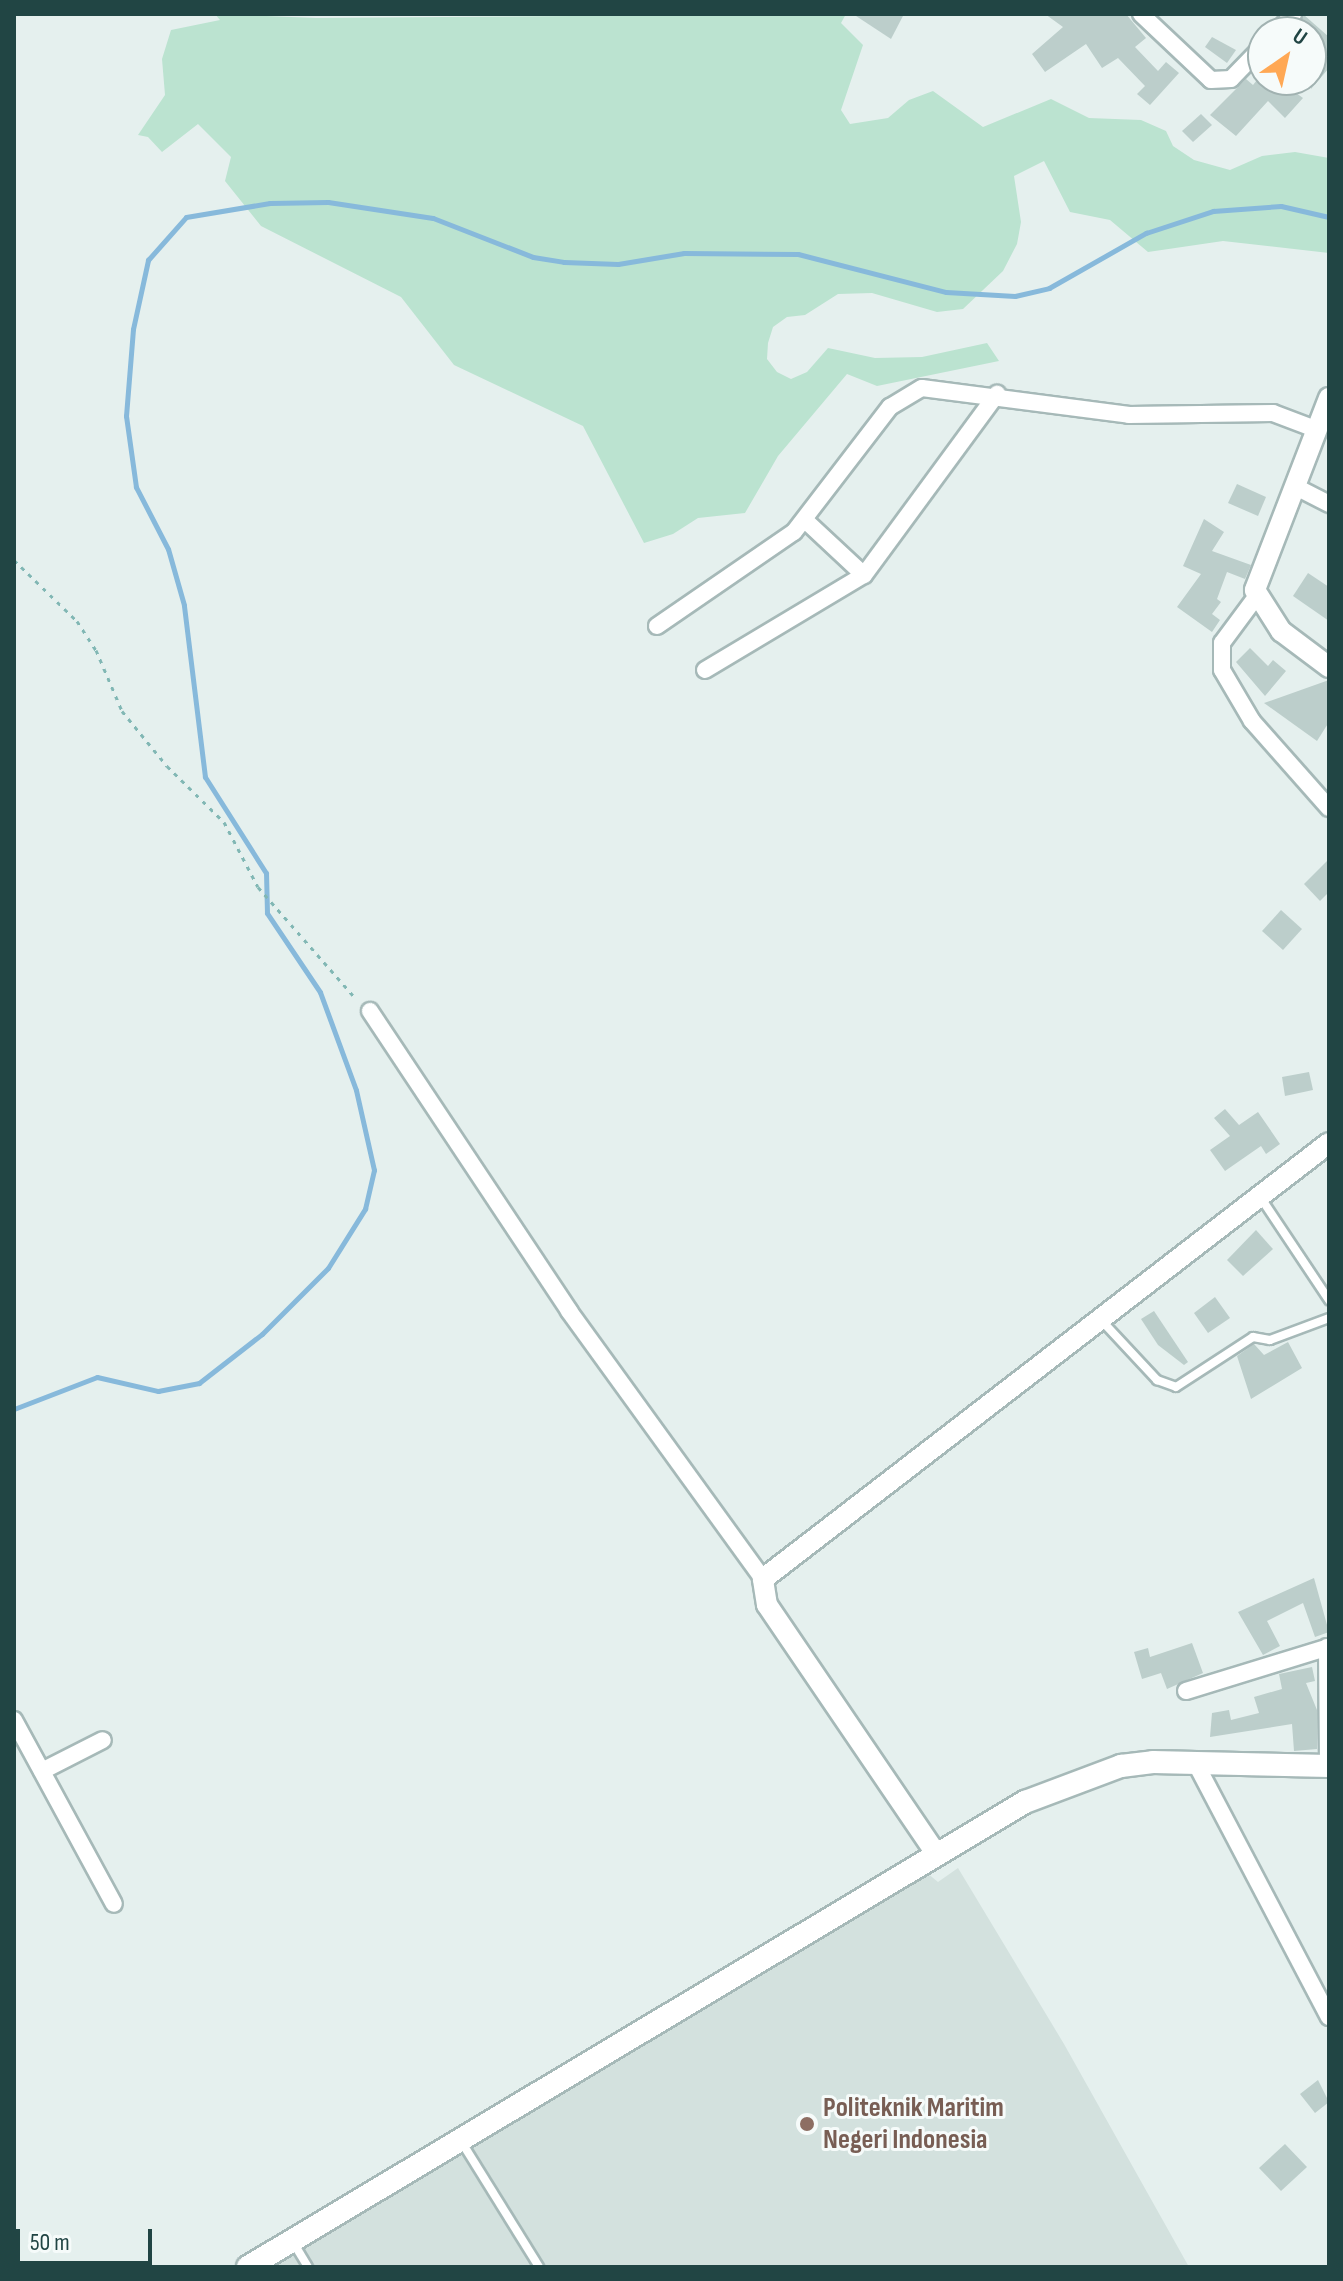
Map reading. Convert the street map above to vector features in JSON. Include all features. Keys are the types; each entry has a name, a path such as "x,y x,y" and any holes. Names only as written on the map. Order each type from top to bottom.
{"main road":[{"path":"248,2267 836,1917 935,1852 1025,1802 1121,1766 1195,1762 1328,1766"}],"street":[{"path":"1141,14 1211,80 1231,79 1247,62"},
{"path":"657,626 806,521 890,407 922,388 997,394 1129,415 1273,413 1318,430"},
{"path":"705,670 864,575 997,394"},
{"path":"1329,398 1298,488 1259,577 1256,597 1222,643 1222,670 1252,721 1329,808"},
{"path":"1298,488 1329,504"},
{"path":"806,521 864,575"},
{"path":"1256,597 1281,631 1329,667"},
{"path":"370,1011 569,1311 763,1579 767,1605 935,1852"},
{"path":"763,1579 1328,1146"},
{"path":"1186,1691 1328,1647 1328,1766"},
{"path":"16,1731 42,1771 114,1904"},
{"path":"42,1771 103,1740"},
{"path":"1195,1762 1329,2017"}],"lane":[{"path":"1260,1197 1329,1300"},
{"path":"1102,1321 1157,1380 1176,1387 1253,1337 1270,1340 1329,1318"},
{"path":"460,2141 539,2267"},
{"path":"292,2241 308,2267"}],"path":[{"path":"14,560 77,621 96,650 122,711 167,766 224,822 258,887 344,989 370,1011"}],"shaded area":[{"name":"Politeknik Maritim Negeri Indonesia","path":"910,1859 938,1882 958,1868 1064,2044 1189,2267 247,2267 507,2099"}],"green space":[{"path":"215,14 316,18 846,14 841,23 863,45 841,110 850,124 888,118 909,100 933,91 983,127 1051,99 1089,118 1141,120 1166,131 1173,146 1194,160 1230,170 1262,156 1295,152 1329,158 1329,253 1223,241 1148,252 1110,220 1070,212 1044,161 1014,176 1021,222 1017,244 1003,271 963,309 937,312 872,293 838,294 805,315 787,317 773,327 767,359 777,372 791,379 807,372 828,348 875,358 922,357 987,343 999,361 877,386 847,374 778,456 745,513 698,518 673,534 644,543 583,426 454,365 401,297 261,226 225,181 231,157 198,124 162,152 148,137 138,135 165,95 162,59 171,30 220,20"}],"building":[{"path":"853,14 904,14 891,39"},
{"path":"1045,14 1126,14 1146,38 1135,47 1158,71 1166,62 1179,73 1150,105 1137,94 1145,86 1118,58 1102,68 1086,44 1045,72 1032,54 1063,27"},
{"path":"1327,35 1329,37 1327,70"},
{"path":"1212,37 1236,50 1227,63 1205,47"},
{"path":"1246,79 1247,96 1303,98 1285,118 1268,101 1236,136 1210,115"},
{"path":"1201,114 1212,125 1193,142 1182,131"},
{"path":"1237,484 1266,497 1258,516 1228,503"},
{"path":"1204,519 1224,532 1212,551 1251,565 1245,579 1227,572 1217,599 1221,602 1212,614 1220,620 1212,632 1177,607 1201,574 1183,566"},
{"path":"1308,573 1329,587 1329,621 1293,596"},
{"path":"1250,648 1268,666 1273,660 1286,671 1265,696 1236,662"},
{"path":"1329,680 1329,722 1317,741 1264,703"},
{"path":"1329,859 1329,892 1320,901 1304,884"},
{"path":"1281,910 1302,929 1283,950 1262,931"},
{"path":"1309,1072 1313,1090 1285,1096 1282,1077"},
{"path":"1225,1109 1239,1125 1258,1112 1280,1144 1266,1154 1261,1146 1225,1171 1210,1150 1230,1136 1214,1118"},
{"path":"1256,1230 1273,1249 1243,1276 1227,1260"},
{"path":"1215,1297 1230,1318 1208,1333 1194,1313"},
{"path":"1154,1311 1188,1362 1184,1365 1158,1345 1141,1319"},
{"path":"1288,1342 1302,1368 1251,1399 1237,1356 1254,1344 1264,1355"},
{"path":"1314,1578 1329,1632 1315,1637 1303,1603 1267,1621 1280,1646 1263,1655 1238,1612"},
{"path":"1192,1643 1203,1673 1167,1689 1161,1673 1142,1679 1134,1652 1148,1648 1150,1657"},
{"path":"1312,1667 1315,1681 1306,1683 1317,1710 1317,1749 1294,1751 1292,1724 1210,1737 1212,1713 1229,1710 1231,1720 1259,1713 1254,1697 1282,1689 1279,1674"},
{"path":"1318,2080 1329,2102 1315,2113 1300,2094"},
{"path":"1285,2144 1307,2167 1281,2191 1259,2168"}],"waterway":[{"path":"14,1409 97,1377 158,1391 199,1383 262,1334 328,1268 365,1209 374,1170 356,1090 320,992 267,913 266,873 205,777 184,605 168,549 136,487 126,416 133,329 148,260 186,217 270,203 328,202 433,218 533,257 564,262 618,264 684,253 798,254 946,292 1015,296 1049,288 1146,233 1213,211 1281,206 1329,217"}],"place":[{"name":"Politeknik Maritim Negeri Indonesia","path":"807,2124"}]}
